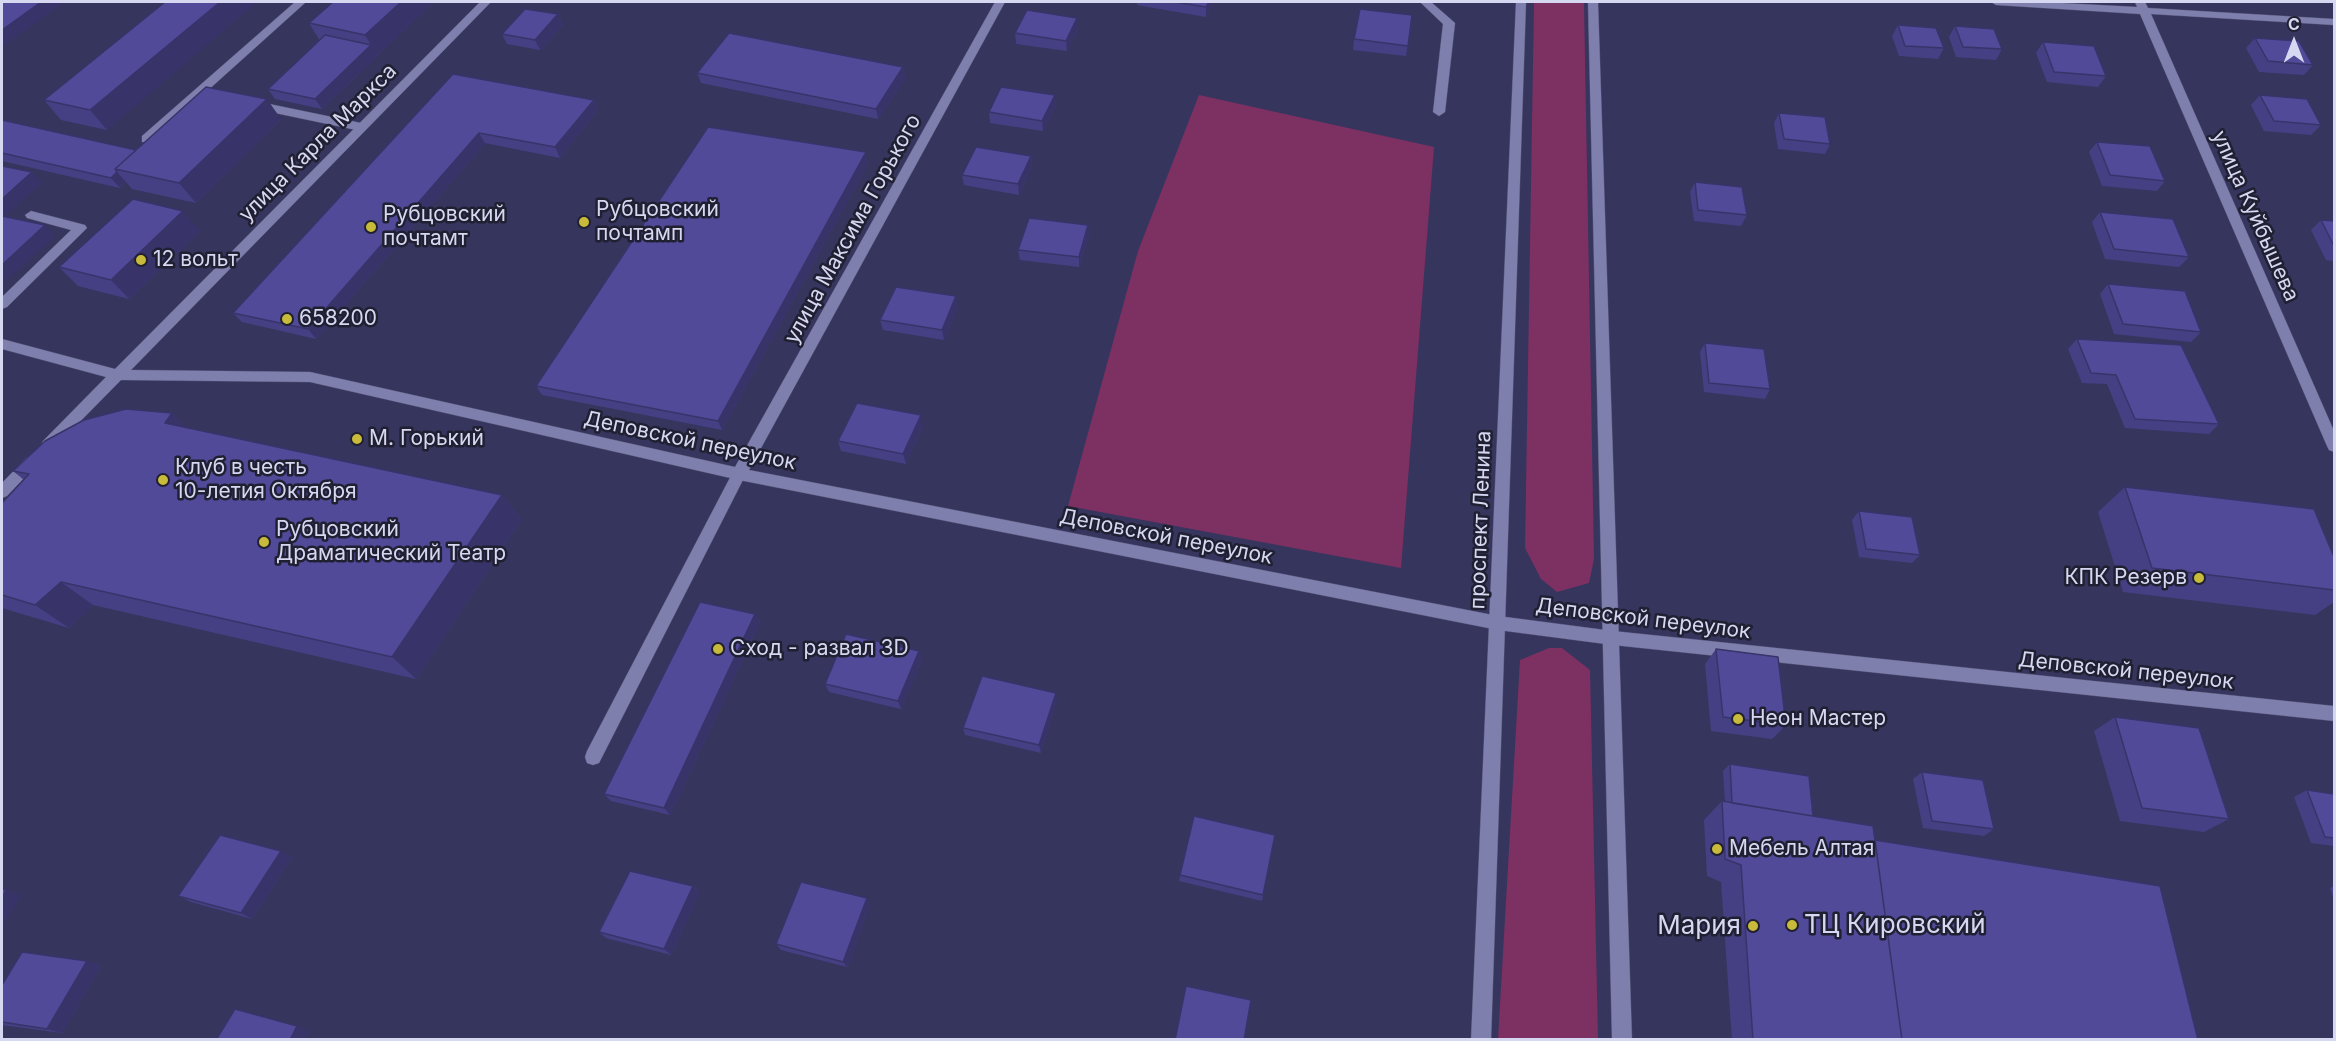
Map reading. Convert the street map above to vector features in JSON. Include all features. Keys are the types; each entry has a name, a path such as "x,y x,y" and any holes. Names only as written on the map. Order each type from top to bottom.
{"street":[{"path":"146,139 301,2"},
{"name":"улица Карла Маркса","path":"2,492 486,2"},
{"name":"улица Максима Горького","path":"593,756 739,474 1000,2"},
{"path":"1425,2 1449,23 1439,112"},
{"name":"проспект Ленина","path":"1481,1040 1521,2"},
{"path":"1593,2 1622,1040"},
{"path":"1996,2 2141,6 2334,22"},
{"name":"улица Куйбышева","path":"2141,6 2334,446"},
{"path":"197,94 361,127"},
{"path":"2,304 81,228 31,215"},
{"name":"Деповской переулок","path":"2,344 118,375 310,377 739,474 1498,624 2334,714"}],"shaded area":[{"path":"1534,2 1584,2 1594,559 1589,583 1557,592 1541,579 1525,548"},
{"path":"1199,95 1434,147 1401,568 1068,506 1138,251"},
{"path":"1549,648 1562,648 1590,670 1598,1039 1498,1039 1520,660"}],"building":[{"path":"2,2 41,2 2,30"},
{"path":"165,2 220,2 90,110 44,100"},
{"path":"333,2 401,2 365,35 309,23"},
{"path":"1175,2 1209,2 1206,7"},
{"path":"525,9 558,14 535,40 502,34"},
{"path":"1360,9 1412,15 1408,46 1354,39"},
{"path":"1027,10 1077,18 1066,41 1015,33"},
{"path":"1898,25 1936,28 1944,48 1905,46"},
{"path":"1955,26 1994,29 2002,49 1963,47"},
{"path":"729,33 903,67 876,109 697,73"},
{"path":"325,35 371,45 315,99 268,89"},
{"path":"2255,38 2299,41 2313,65 2268,61"},
{"path":"2043,42 2094,46 2106,76 2054,72"},
{"name":"Рубцовский почтамт","path":"453,74 594,100 555,147 479,133 308,329 233,313"},
{"path":"206,87 267,99 179,183 115,169"},
{"path":"1001,87 1055,95 1042,121 989,112"},
{"path":"2260,95 2307,99 2321,125 2274,121"},
{"path":"1779,113 1825,117 1830,144 1784,139"},
{"path":"2,120 136,150 115,169 117,172 111,178 2,153"},
{"path":"708,127 866,152 718,421 536,386"},
{"path":"2097,142 2150,146 2165,181 2110,175"},
{"path":"976,147 1031,156 1018,184 962,175"},
{"path":"2,166 32,172 2,199"},
{"path":"1695,182 1742,187 1747,215 1698,210"},
{"path":"133,199 183,211 111,280 59,267"},
{"path":"2100,212 2173,219 2189,257 2114,249"},
{"path":"2,216 45,225 2,265"},
{"path":"1029,218 1088,225 1079,257 1018,250"},
{"path":"2321,220 2334,221 2334,246"},
{"path":"2108,284 2185,291 2201,332 2123,324"},
{"path":"896,287 956,296 942,330 880,320"},
{"path":"2077,339 2181,345 2219,424 2135,419 2116,375 2091,373"},
{"path":"1705,343 1764,349 1770,389 1709,383"},
{"path":"857,403 921,415 903,454 838,441"},
{"name":"Рубцовский Драматический Театр","path":"126,409 172,413 165,423 502,495 392,657 61,582 35,605 2,595 2,503 29,474 13,471 45,441 84,420"},
{"path":"2125,487 2314,509 2334,557 2334,590 2152,568"},
{"path":"1859,511 1912,517 1920,555 1866,549"},
{"path":"700,602 755,614 664,808 604,794"},
{"path":"846,634 919,651 898,701 825,684"},
{"path":"1716,649 1778,657 1786,725 1723,717"},
{"path":"982,676 1056,693 1039,745 963,728"},
{"path":"2115,717 2199,728 2229,819 2142,808"},
{"path":"1730,764 1809,776 1813,816 1732,803"},
{"path":"1922,772 1983,780 1994,829 1932,821"},
{"path":"2307,790 2334,794 2334,838 2325,837"},
{"name":"ТЦ Кировский","path":"1722,801 1873,826 1902,1040 1753,1040 1741,865 1725,859"},
{"path":"1194,816 1275,835 1263,895 1180,875"},
{"path":"220,835 281,851 241,913 178,896"},
{"path":"1875,840 2160,886 2198,1040 1902,1040"},
{"path":"630,871 693,886 664,949 599,932"},
{"path":"801,882 867,898 843,962 776,944"},
{"path":"22,952 87,961 47,1029 2,1022 2,985"},
{"path":"1186,986 1251,1000 1244,1040 1175,1040"},
{"path":"235,1009 297,1026 290,1040 216,1040"}],"place":[{"name":"Рубцовский почтамп","path":"584,222"},
{"name":"Рубцовский почтамт","path":"371,227"},
{"name":"12 вольт","path":"141,260"},
{"name":"658200","path":"287,319"},
{"name":"М. Горький","path":"357,439"},
{"name":"Клуб в честь 10-летия Октября","path":"163,480"},
{"name":"Рубцовский Драматический Театр","path":"264,542"},
{"name":"КПК Резерв","path":"2199,578"},
{"name":"Сход - развал 3D","path":"718,649"},
{"name":"Неон Мастер","path":"1738,719"},
{"name":"Мебель Алтая","path":"1717,849"},
{"name":"ТЦ Кировский","path":"1792,925"},
{"name":"Мария","path":"1753,926"}]}
